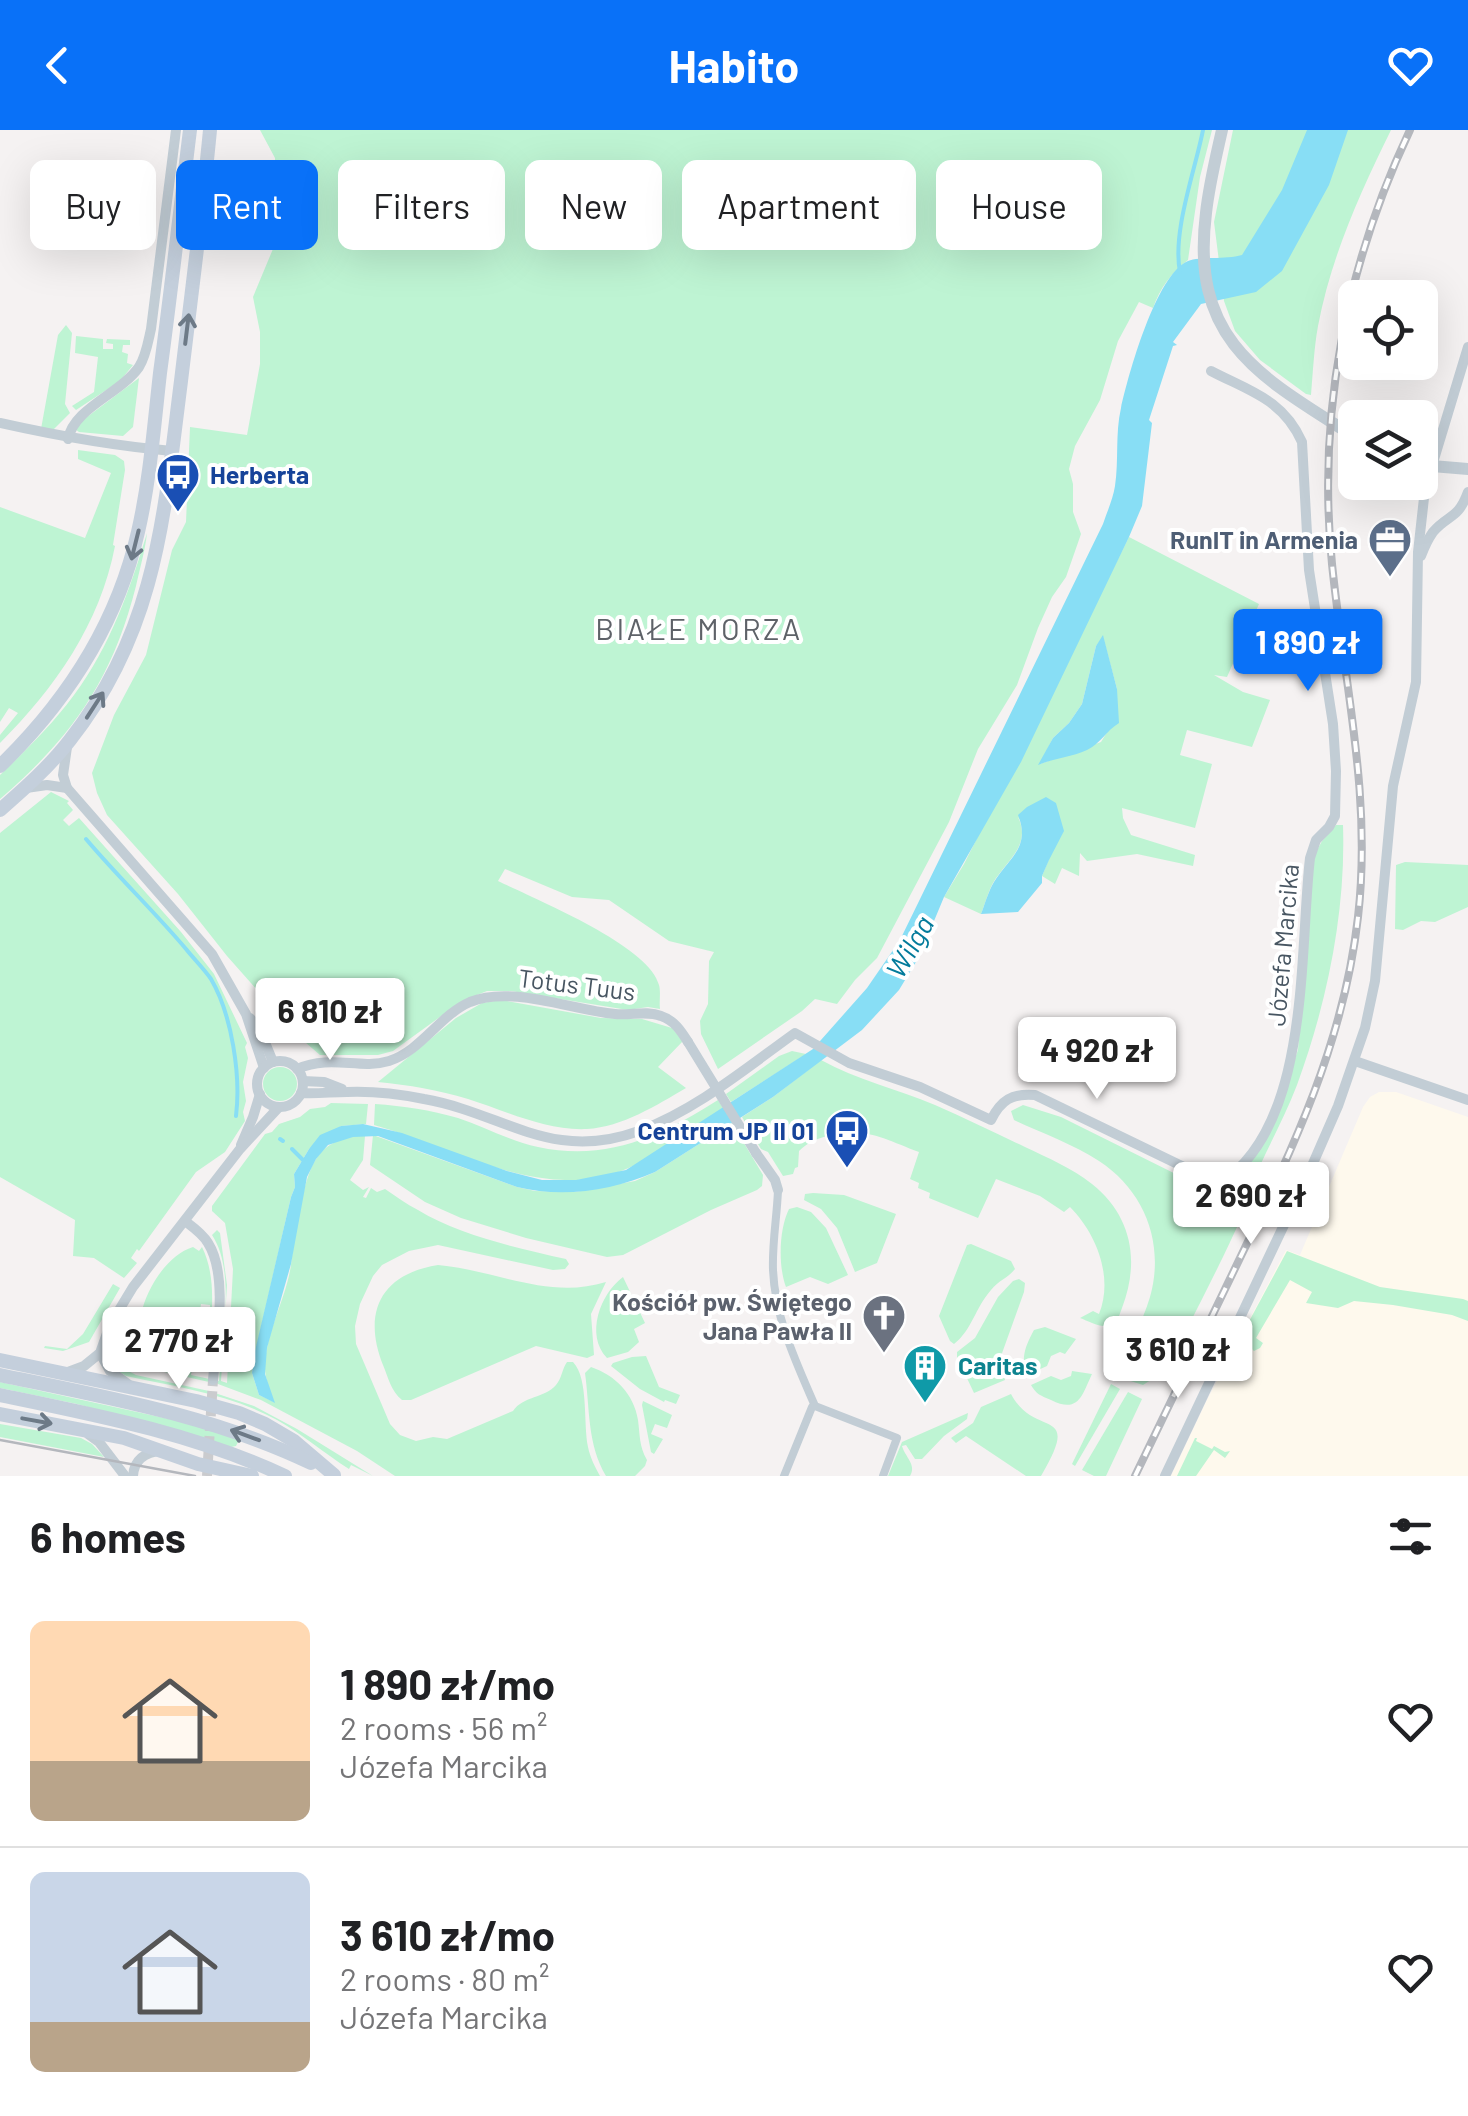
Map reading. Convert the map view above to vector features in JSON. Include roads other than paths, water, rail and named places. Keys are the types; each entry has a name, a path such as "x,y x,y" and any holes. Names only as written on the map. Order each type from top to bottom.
{"main road":[{"path":"0,766 62,698 112,613 127,574 151,449 190,130"},
{"path":"0,810 69,743 108,685 136,626 149,586 160,541 210,130"},
{"path":"0,1360 208,1403 251,1418 294,1442 335,1476"},
{"path":"0,1375 200,1420 278,1448 335,1476"},
{"path":"0,1395 157,1430 285,1476"},
{"path":"0,1414 124,1438 198,1464 252,1476"}],"street":[{"path":"68,439 76,418 128,380 145,354 176,130"},
{"path":"1222,130 1207,201 1204,247 1214,312 1237,349 1282,388 1338,426"},
{"path":"1438,430 1468,347"},
{"path":"1211,372 1272,402 1282,388"},
{"name":"Józefa Marcika","path":"302,1087 324,1082 348,1092 427,1099 545,1138 600,1140 670,1117 795,1032 838,1058 938,1094 991,1120 1008,1097 1035,1095 1220,1184 1254,1153 1288,1071 1299,1015 1310,858 1316,840 1332,822 1336,804 1332,724 1309,570 1303,448 1296,430 1272,402"},
{"path":"0,423 68,439 172,451"},
{"path":"1438,467 1468,469"},
{"path":"1418,567 1427,542 1463,506 1468,492"},
{"path":"1164,1476 1311,1168 1364,1028 1374,981 1394,786 1416,682 1423,500"},
{"path":"1422,511 1442,524"},
{"path":"69,743 63,764 67,788 201,939 224,972 269,1065"},
{"path":"25,788 67,788"},
{"name":"Totus Tuus","path":"297,1069 319,1061 390,1060 404,1054 462,1006 494,996 615,1014 658,1015 676,1026 688,1042 778,1190"},
{"path":"1354,1061 1468,1100"},
{"path":"240,1149 260,1094 258,1080 269,1065 286,1062 297,1069 302,1087 292,1104 279,1107 267,1103 260,1094"},
{"path":"65,1373 84,1366 100,1353 124,1301 240,1149 279,1107"},
{"path":"778,1190 773,1243 775,1294 784,1334 815,1406 898,1438 883,1476"},
{"path":"185,1221 206,1240 217,1268 213,1380"},
{"path":"100,1353 113,1375 138,1389"},
{"path":"784,1476 815,1406"},
{"path":"74,1427 99,1442 129,1476 141,1458 162,1451"}],"water":[{"name":"Wilga","path":"1307,130 1348,130 1329,185 1282,271 1256,292 1201,304 1173,342 1177,345 1173,346 1149,420 1152,423 1142,506 1129,537 1021,762 944,897 919,957 899,990 862,1030 773,1097 655,1172 622,1184 587,1191 534,1190 378,1136 353,1137 328,1145 307,1177 291,1264 267,1348 265,1374 275,1403 259,1395 252,1373 255,1351 295,1187 294,1174 320,1135 341,1126 363,1124 402,1133 542,1180 576,1180 626,1170 813,1049 867,988 900,940 1103,524 1115,486 1121,408 1137,351 1165,285 1188,261 1242,255 1282,190"},
{"path":"1103,635 1117,689 1119,723 1087,750 1038,765 1053,738 1082,704 1096,646"},
{"path":"1046,797 1056,803 1064,831 1042,883 1018,912 981,914 994,882 1020,844 1018,815"}],"waterway":[{"path":"1180,272 1182,220 1203,130"},
{"path":"86,839 211,979 233,1046 236,1116"},
{"path":"292,1149 303,1160"}],"tunnel":[{"path":"207,1476 213,1380"}],"tram line":[{"path":"0,1440 195,1476"}],"railway":[{"path":"1135,1476 1297,1134 1329,1050 1351,963 1358,917 1362,827 1355,739 1332,564 1329,452 1333,396 1353,287 1369,234 1410,130"}],"place":[{"name":"Herberta","path":"178,513"},
{"name":"RunIT in Armenia","path":"1390,578"},
{"name":"Centrum JP II 01","path":"847,1169"},
{"name":"Kościół pw. Świętego Jana Pawła II","path":"884,1354"},
{"name":"Caritas","path":"925,1404"}],"district":[{"name":"BIAŁE MORZA","path":"699,630"}]}
